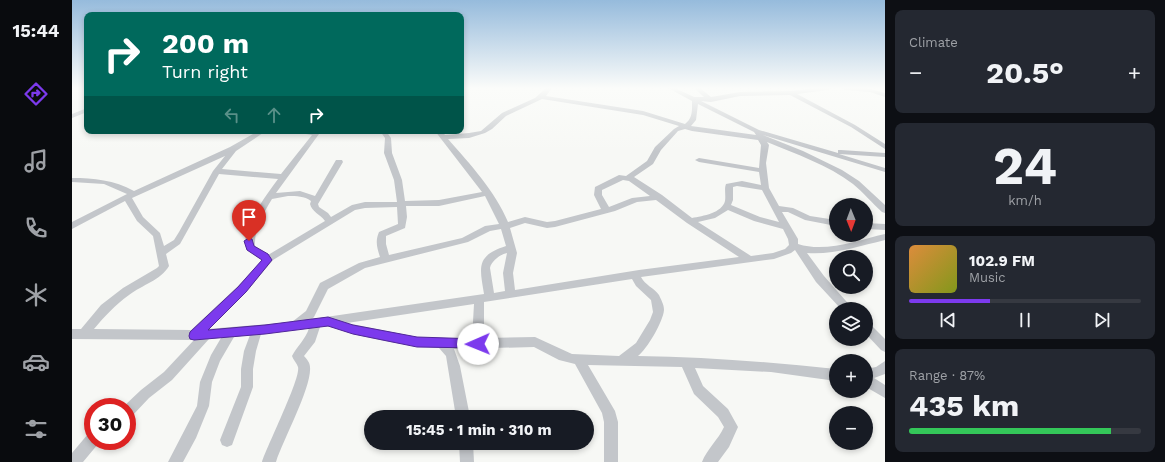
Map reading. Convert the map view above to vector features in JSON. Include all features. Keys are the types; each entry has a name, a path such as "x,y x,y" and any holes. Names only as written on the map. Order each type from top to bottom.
{"street":[{"path":"441,134 476,134 485,131 503,115 515,110"},
{"path":"622,110 643,113 669,120 684,127 700,131 759,134 821,149 885,170"},
{"path":"628,178 650,162 658,150 676,130 690,123 694,117 694,110"},
{"path":"713,110 759,134 839,172 856,183 885,210"},
{"path":"718,110 721,114"},
{"path":"823,110 854,126 885,147"},
{"path":"72,116 84,111"},
{"path":"72,116 84,118"},
{"path":"72,226 130,195 232,149 258,134"},
{"path":"267,260 264,256 250,248 249,241 255,222 283,177 316,134"},
{"path":"385,134 388,138 388,153 396,172 403,217 402,226 382,234 381,244 385,260"},
{"path":"441,134 459,155 487,193 498,210 505,226 512,256 508,277 511,295"},
{"path":"759,134 765,145 762,163 765,188 796,247 820,279 841,302"},
{"path":"161,253 174,245 183,233 217,171 232,149"},
{"path":"821,149 885,155"},
{"path":"699,160 764,171"},
{"path":"329,221 325,215 315,208 316,201 339,162"},
{"path":"217,171 283,177"},
{"path":"605,211 605,206 598,194 598,189 618,178 628,178 659,197 690,221 749,259"},
{"path":"72,180 102,181 113,184 130,195 140,219 157,235 164,263 163,269 128,291 105,308 84,334"},
{"path":"690,221 714,215 726,206 729,202 729,186 731,184 742,184 765,188"},
{"path":"136,403 168,376 200,335 267,260 329,221 358,206 451,202 487,193"},
{"path":"270,197 299,194 312,197 316,201"},
{"path":"294,326 310,314 324,286 362,265 465,240 488,228 505,226 525,220 547,225 555,224 605,211 635,200 659,197"},
{"path":"726,206 757,219 786,227"},
{"path":"775,208 790,210 808,218 829,222"},
{"path":"873,226 885,226"},
{"path":"72,334 200,335 257,331 328,322 635,275 774,256 796,247 809,250 885,238"},
{"path":"478,344 485,299 486,263 498,252 511,248"},
{"path":"621,361 637,350 643,343 656,320 659,307 654,296 641,286 635,275"},
{"path":"328,322 393,338 417,342 443,344 535,342 563,356 579,360 686,362 770,367 829,374"},
{"path":"269,462 304,372 304,366 298,356 313,337 315,323"},
{"path":"227,440 247,387 247,369 250,351 257,331"},
{"path":"175,462 191,433 203,406 206,382 215,359 230,333"},
{"path":"873,334 885,347"},
{"path":"443,344 451,354 462,410"},
{"path":"579,360 608,411 611,422 611,462"},
{"path":"686,362 698,390 723,413 731,427 724,442 709,462"},
{"path":"873,373 884,368"},
{"path":"873,384 885,392"},
{"path":"76,457 84,449"},
{"path":"466,450 467,462"}],"route":[{"path":"249,241 250,248 264,256 267,260 242,289 194,336 265,330 328,322 393,338 417,342 478,344"}]}
